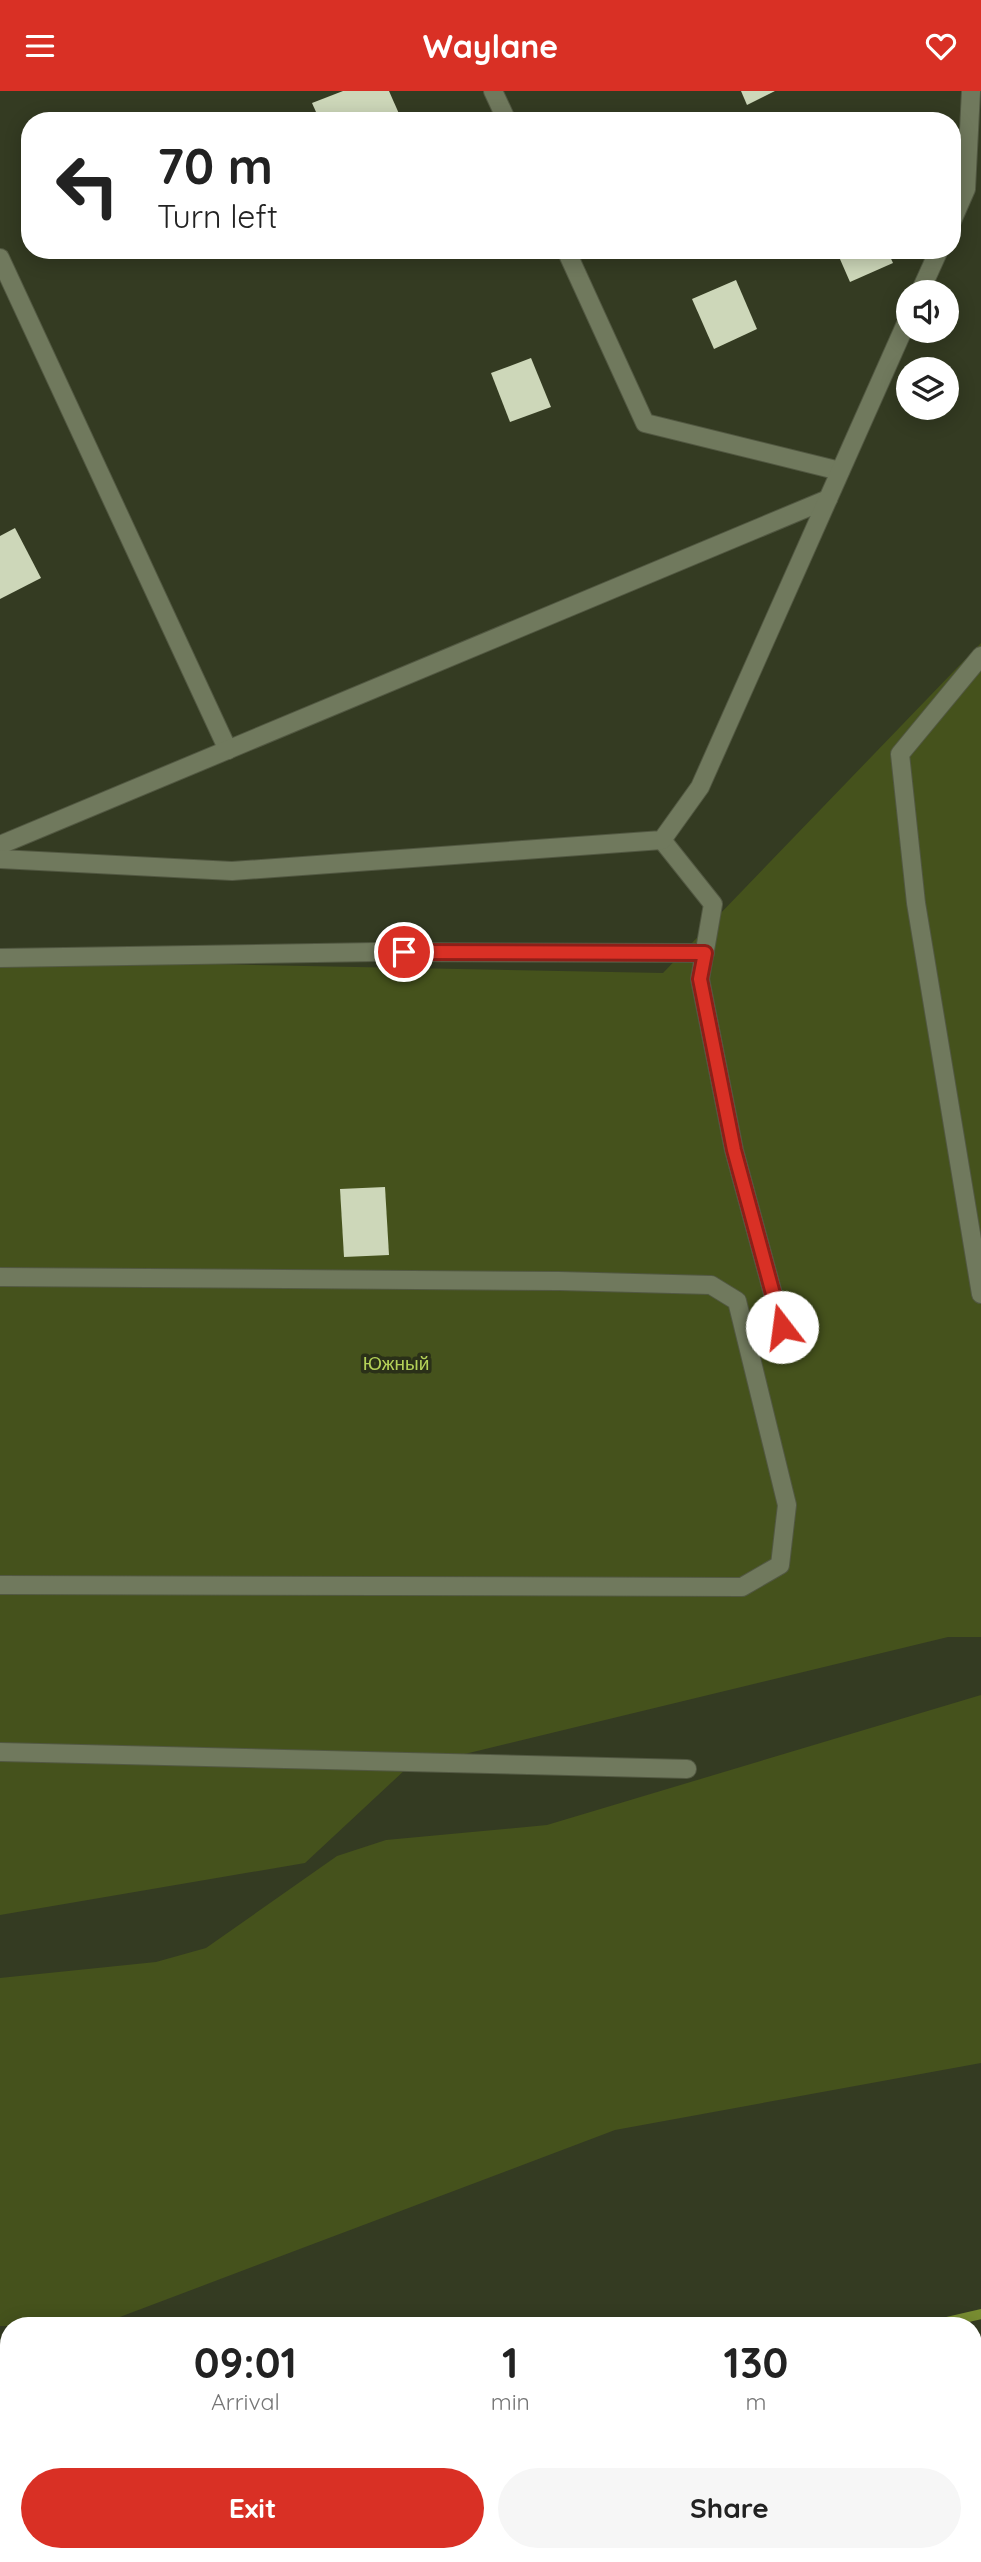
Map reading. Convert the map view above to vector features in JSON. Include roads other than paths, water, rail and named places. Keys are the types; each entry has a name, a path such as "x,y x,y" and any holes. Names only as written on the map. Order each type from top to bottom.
{"lane":[{"path":"493,91 503,112"},
{"path":"961,200 966,189 971,91"},
{"path":"0,258 228,750"},
{"path":"570,259 645,423 840,471"},
{"path":"925,280 935,259"},
{"path":"662,840 699,787 897,343"},
{"path":"0,845 828,499"},
{"path":"981,656 900,754 916,903 981,1294"},
{"path":"0,859 232,871 662,840"},
{"path":"662,840 713,904 700,979 734,1150 782,1327"},
{"path":"0,958 377,952 705,953"},
{"path":"0,1277 545,1281 711,1285 737,1301 787,1505 780,1565 742,1587 0,1585"},
{"path":"0,1752 687,1769"}],"waterway":[{"path":"968,2317 981,2314"}],"park label":[{"name":"Южный","path":"396,1363"}]}
